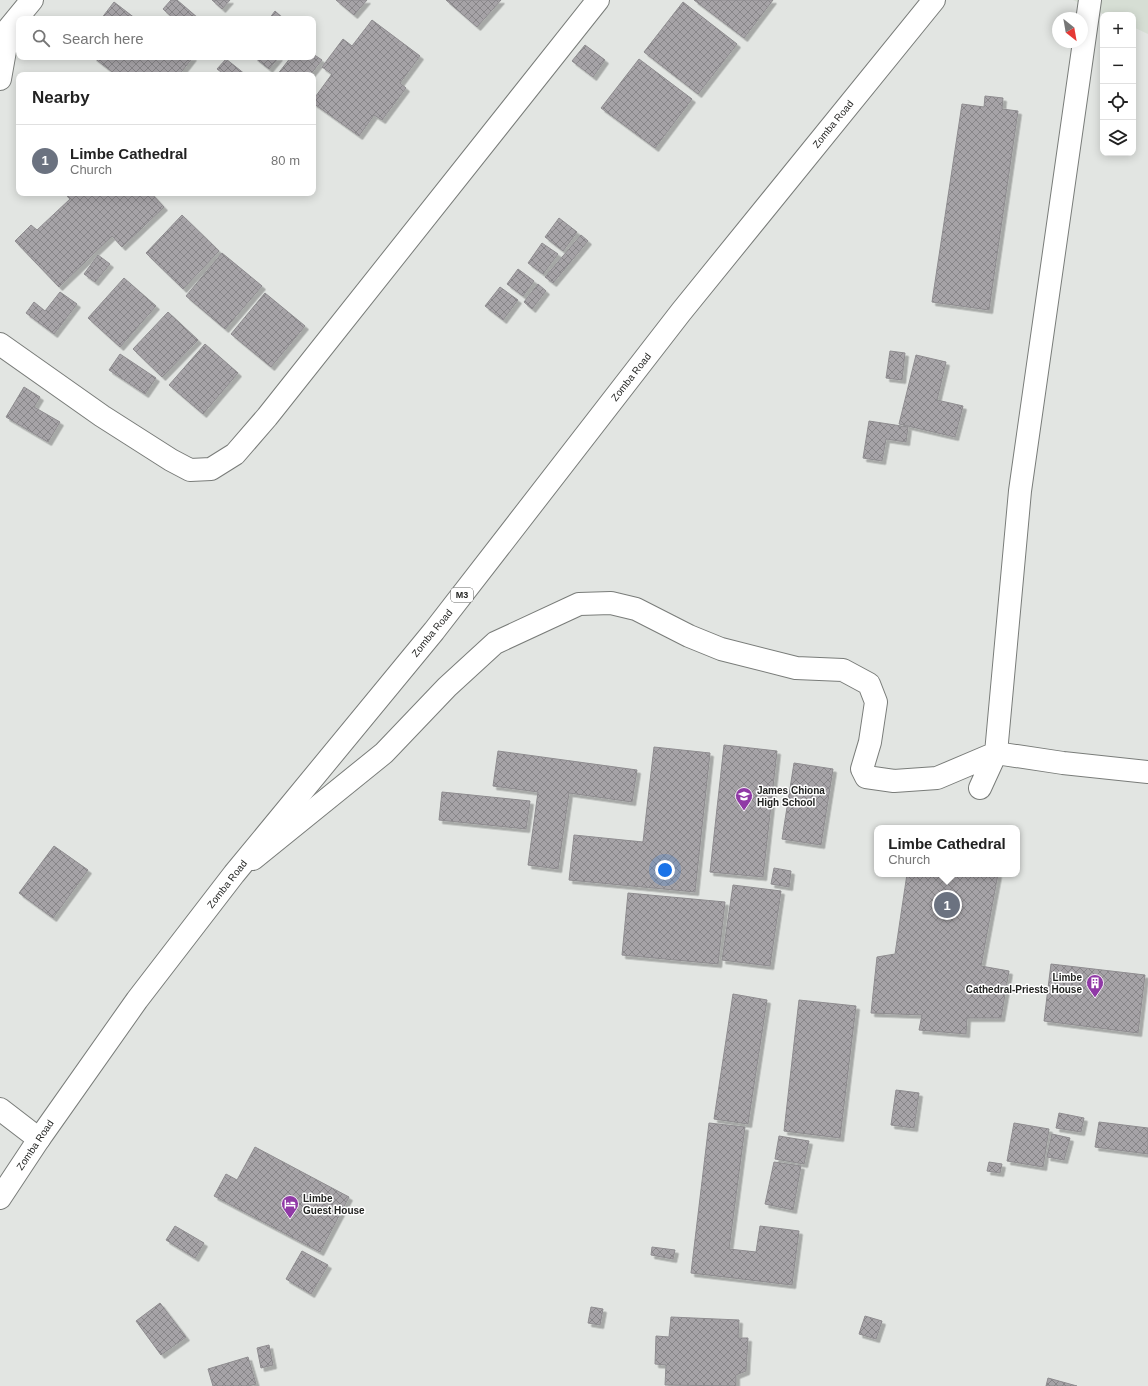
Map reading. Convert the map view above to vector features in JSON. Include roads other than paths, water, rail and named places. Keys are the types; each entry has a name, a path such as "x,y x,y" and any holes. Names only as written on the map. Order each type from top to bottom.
{"main road":[{"path":"17,16 32,0"},
{"path":"0,344 102,416 171,460 190,470 211,469 235,454 267,417 598,0"},
{"name":"Zomba Road","path":"0,1198 39,1139 137,1000 234,874 434,631 681,312 934,0"},
{"path":"980,788 996,753 1020,491 1090,0"},
{"path":"0,79 4,29 16,17"},
{"path":"234,874 384,753 447,687 495,643 579,604 612,603 636,609 690,636 721,649 796,668 843,670 869,684 876,702 870,742 862,768 866,777 894,781 936,778 996,753 1063,763 1148,772"},
{"path":"0,1109 39,1139"}],"place":[{"name":"James Chiona High School","path":"744,811"},
{"name":"Limbe Cathedral","path":"947,905"},
{"name":"Limbe Cathedral-Priests House","path":"1095,998"},
{"name":"Limbe Guest House","path":"290,1219"}]}
